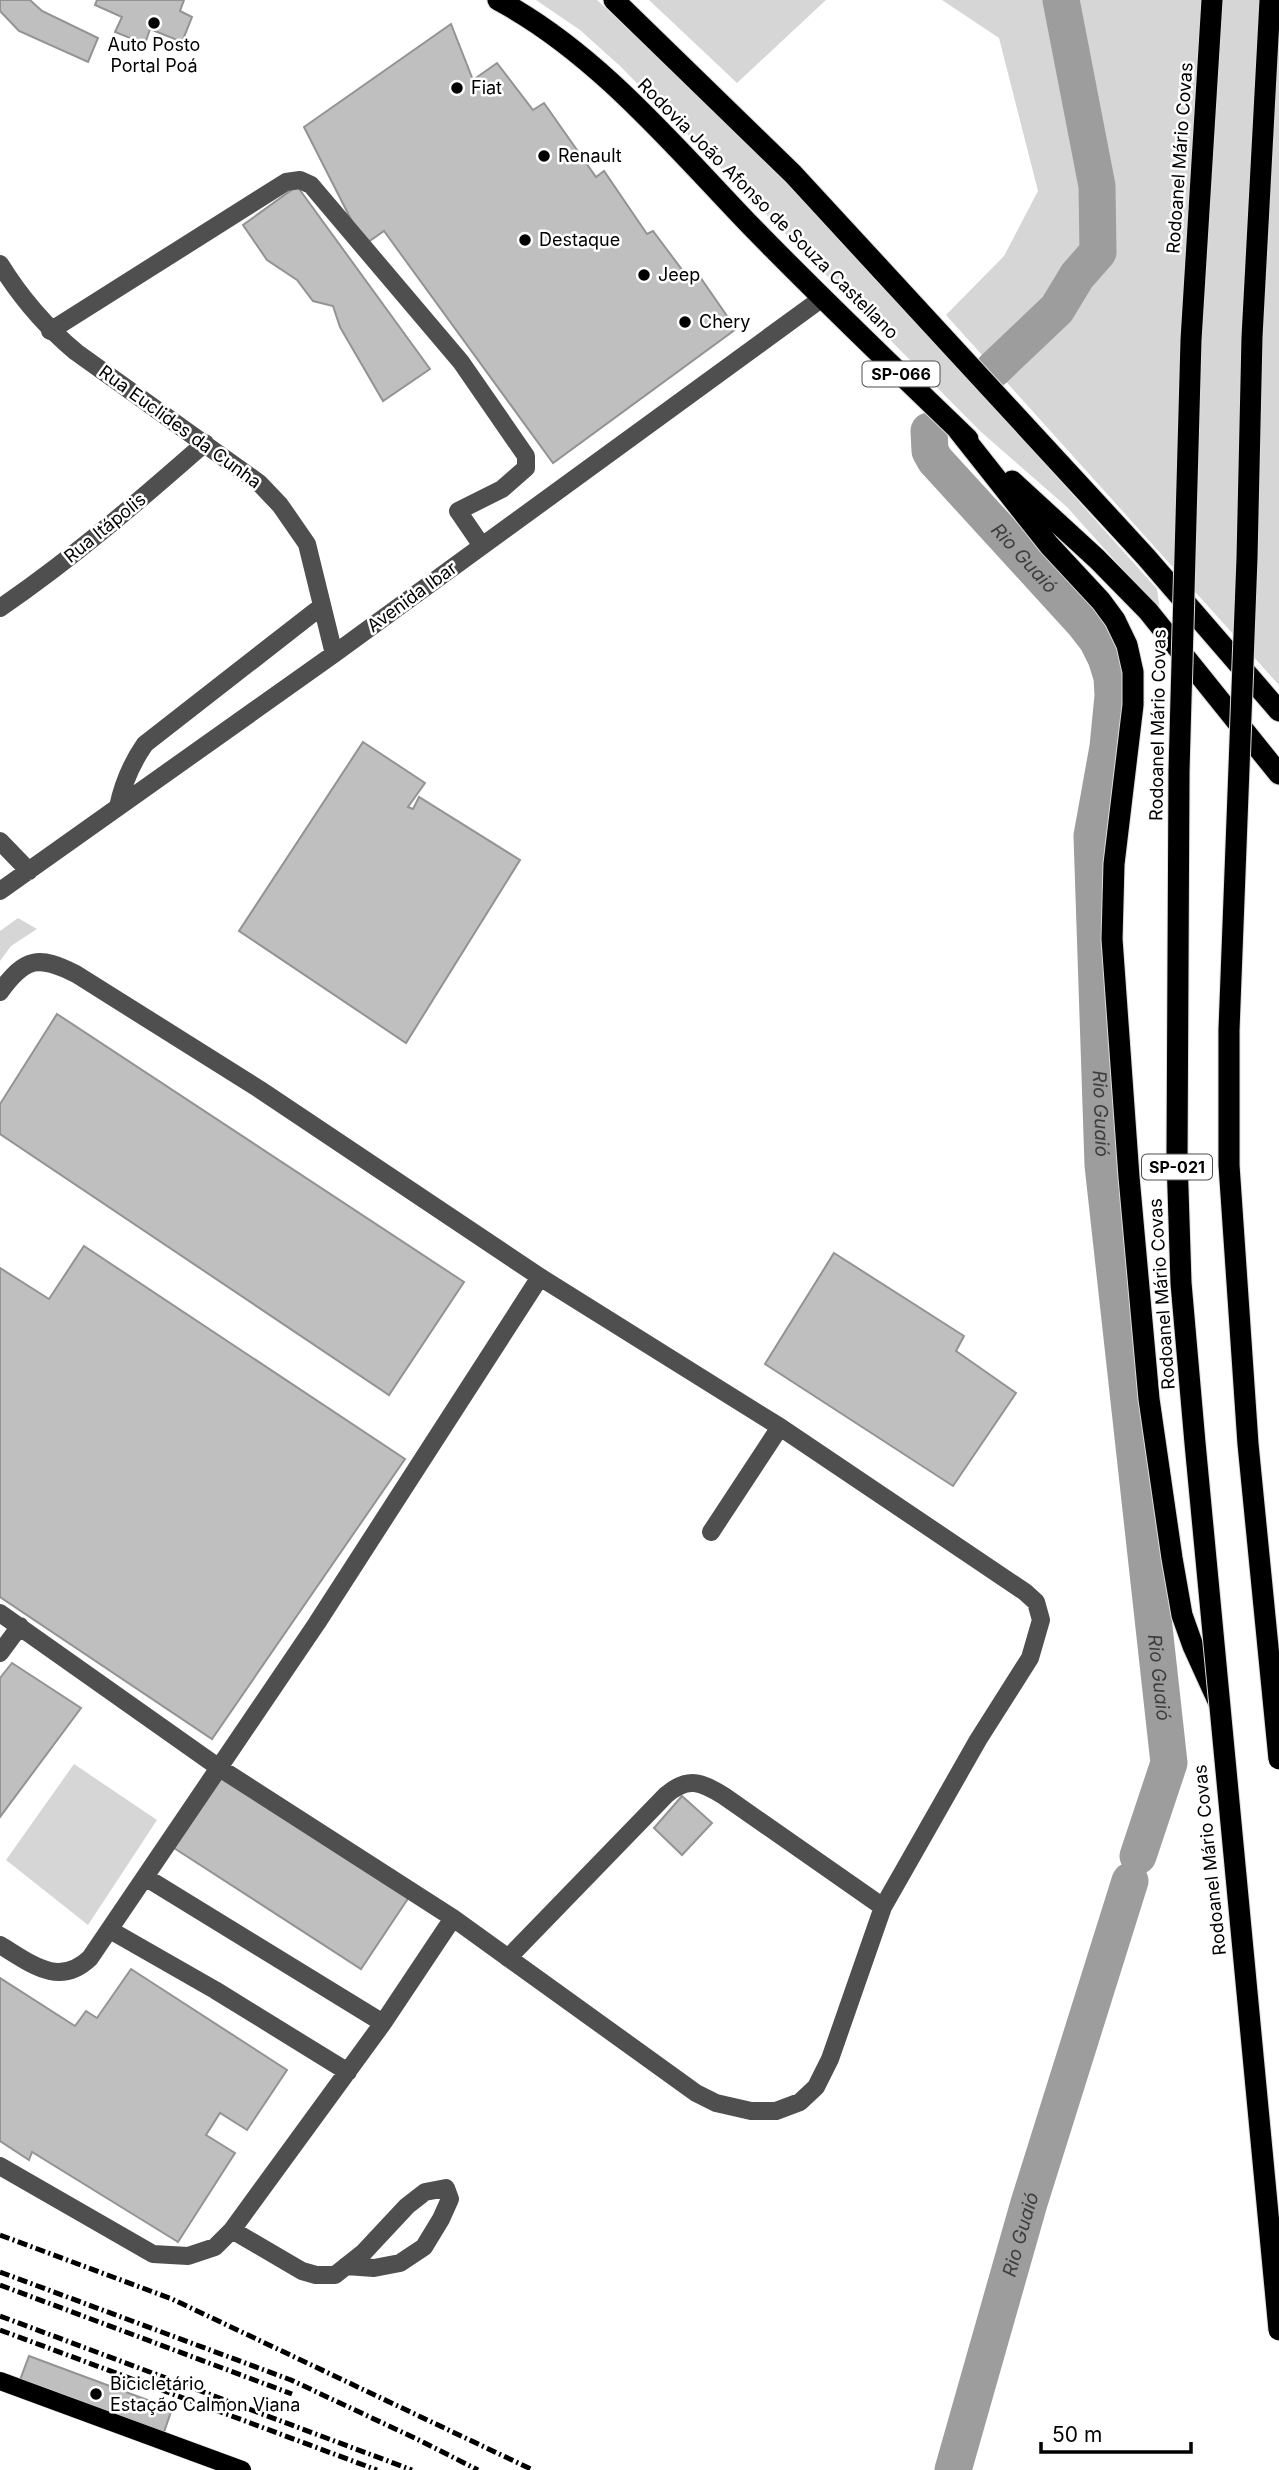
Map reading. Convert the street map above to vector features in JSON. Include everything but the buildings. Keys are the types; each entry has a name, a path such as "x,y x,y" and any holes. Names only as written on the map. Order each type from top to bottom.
{"highway":[{"name":"Rodovia João Afonso de Souza Castellano","path":"498,0 523,13 562,41 628,100 821,299 1097,559 1148,611 1279,774"},
{"name":"Rodovia João Afonso de Souza Castellano","path":"614,0 793,174 1146,558 1279,711"},
{"name":"Rodoanel Mário Covas","path":"1212,0 1191,340 1179,771 1177,1158 1181,1283 1218,1701 1279,2330"},
{"name":"SP-021","path":"1270,0 1252,337 1247,558 1230,1017 1229,1165 1248,1444 1279,1759"},
{"path":"958,430 1049,545 1115,620 1127,645 1133,672 1133,705 1114,864 1112,939 1129,1177 1149,1399 1162,1499 1182,1615 1218,1701"}],"main road":[{"path":"0,2381 222,2467 242,2470"}],"street":[{"path":"50,331 286,183 300,180 311,185 461,362 526,456 526,468 502,489 458,511 482,546"},
{"name":"Rua Euclides da Cunha","path":"1,270 50,331 260,483 297,527 307,544 334,654"},
{"name":"Avenida Ibar","path":"0,891 334,654 821,299"},
{"name":"Rua Itápolis","path":"0,608 35,584 133,506 205,443"},
{"path":"118,807 123,784 133,761 145,744 322,606"},
{"path":"0,841 29,871"},
{"path":"0,992 12,976 27,964 42,961 54,963 76,974 259,1089 540,1277 780,1427 1026,1592 1036,1602 1040,1611 1039,1629 1030,1658 978,1741 883,1907 830,2059 816,2087 800,2102 776,2111 751,2111 716,2104 696,2093 453,1918 218,1767 0,1613"},
{"path":"0,1945 39,1968 62,1973 80,1968 90,1958 317,1623 540,1277"},
{"path":"711,1532 780,1427"},
{"path":"0,1653 20,1626"},
{"path":"508,1958 666,1794 685,1783 706,1785 724,1796 883,1907"},
{"path":"145,1877 383,2023"},
{"path":"0,2166 153,2254 188,2256 215,2247 232,2230 348,2072 453,1918"},
{"path":"110,1930 215,1990 348,2072"},
{"path":"232,2230 302,2271 316,2275 335,2275 346,2266 364,2252 407,2206 425,2192 446,2188 450,2199 424,2247 400,2263 374,2268 346,2266"}],"shaded area":[{"path":"536,0 597,0 740,134 862,259 1157,589 1160,611 1067,507 980,431 620,66 580,30"},
{"path":"649,0 826,0 737,83"},
{"path":"942,0 1279,0 1279,685 946,315 1004,256 1038,191 999,38"},
{"path":"18,918 37,929 11,946 0,961 0,931"},
{"path":"74,1764 157,1820 88,1925 6,1860"}],"waterway":[{"name":"Rio Guaió","path":"994,369 1057,309 1077,276 1098,252 1097,186 1061,0"},
{"name":"Rio Guaió","path":"929,431 930,451 935,460 1083,622 1097,640 1112,677 1108,747 1092,836 1103,1165 1169,1763 1138,1856"},
{"name":"Rio Guaió","path":"953,2470 1029,2203 1130,1881"}],"railway":[{"path":"0,2235 172,2299 533,2470"},
{"path":"0,2272 291,2380 478,2470"},
{"path":"0,2285 292,2394"},
{"path":"0,2316 412,2470"},
{"path":"0,2330 377,2470"}],"place":[{"name":"Auto Posto Portal Poá","path":"154,23"},
{"name":"Fiat","path":"457,88"},
{"name":"Renault","path":"544,156"},
{"name":"Destaque","path":"525,240"},
{"name":"Jeep","path":"644,275"},
{"name":"Chery","path":"685,322"},
{"name":"Bicicletário Estação Calmon Viana","path":"96,2394"}]}
